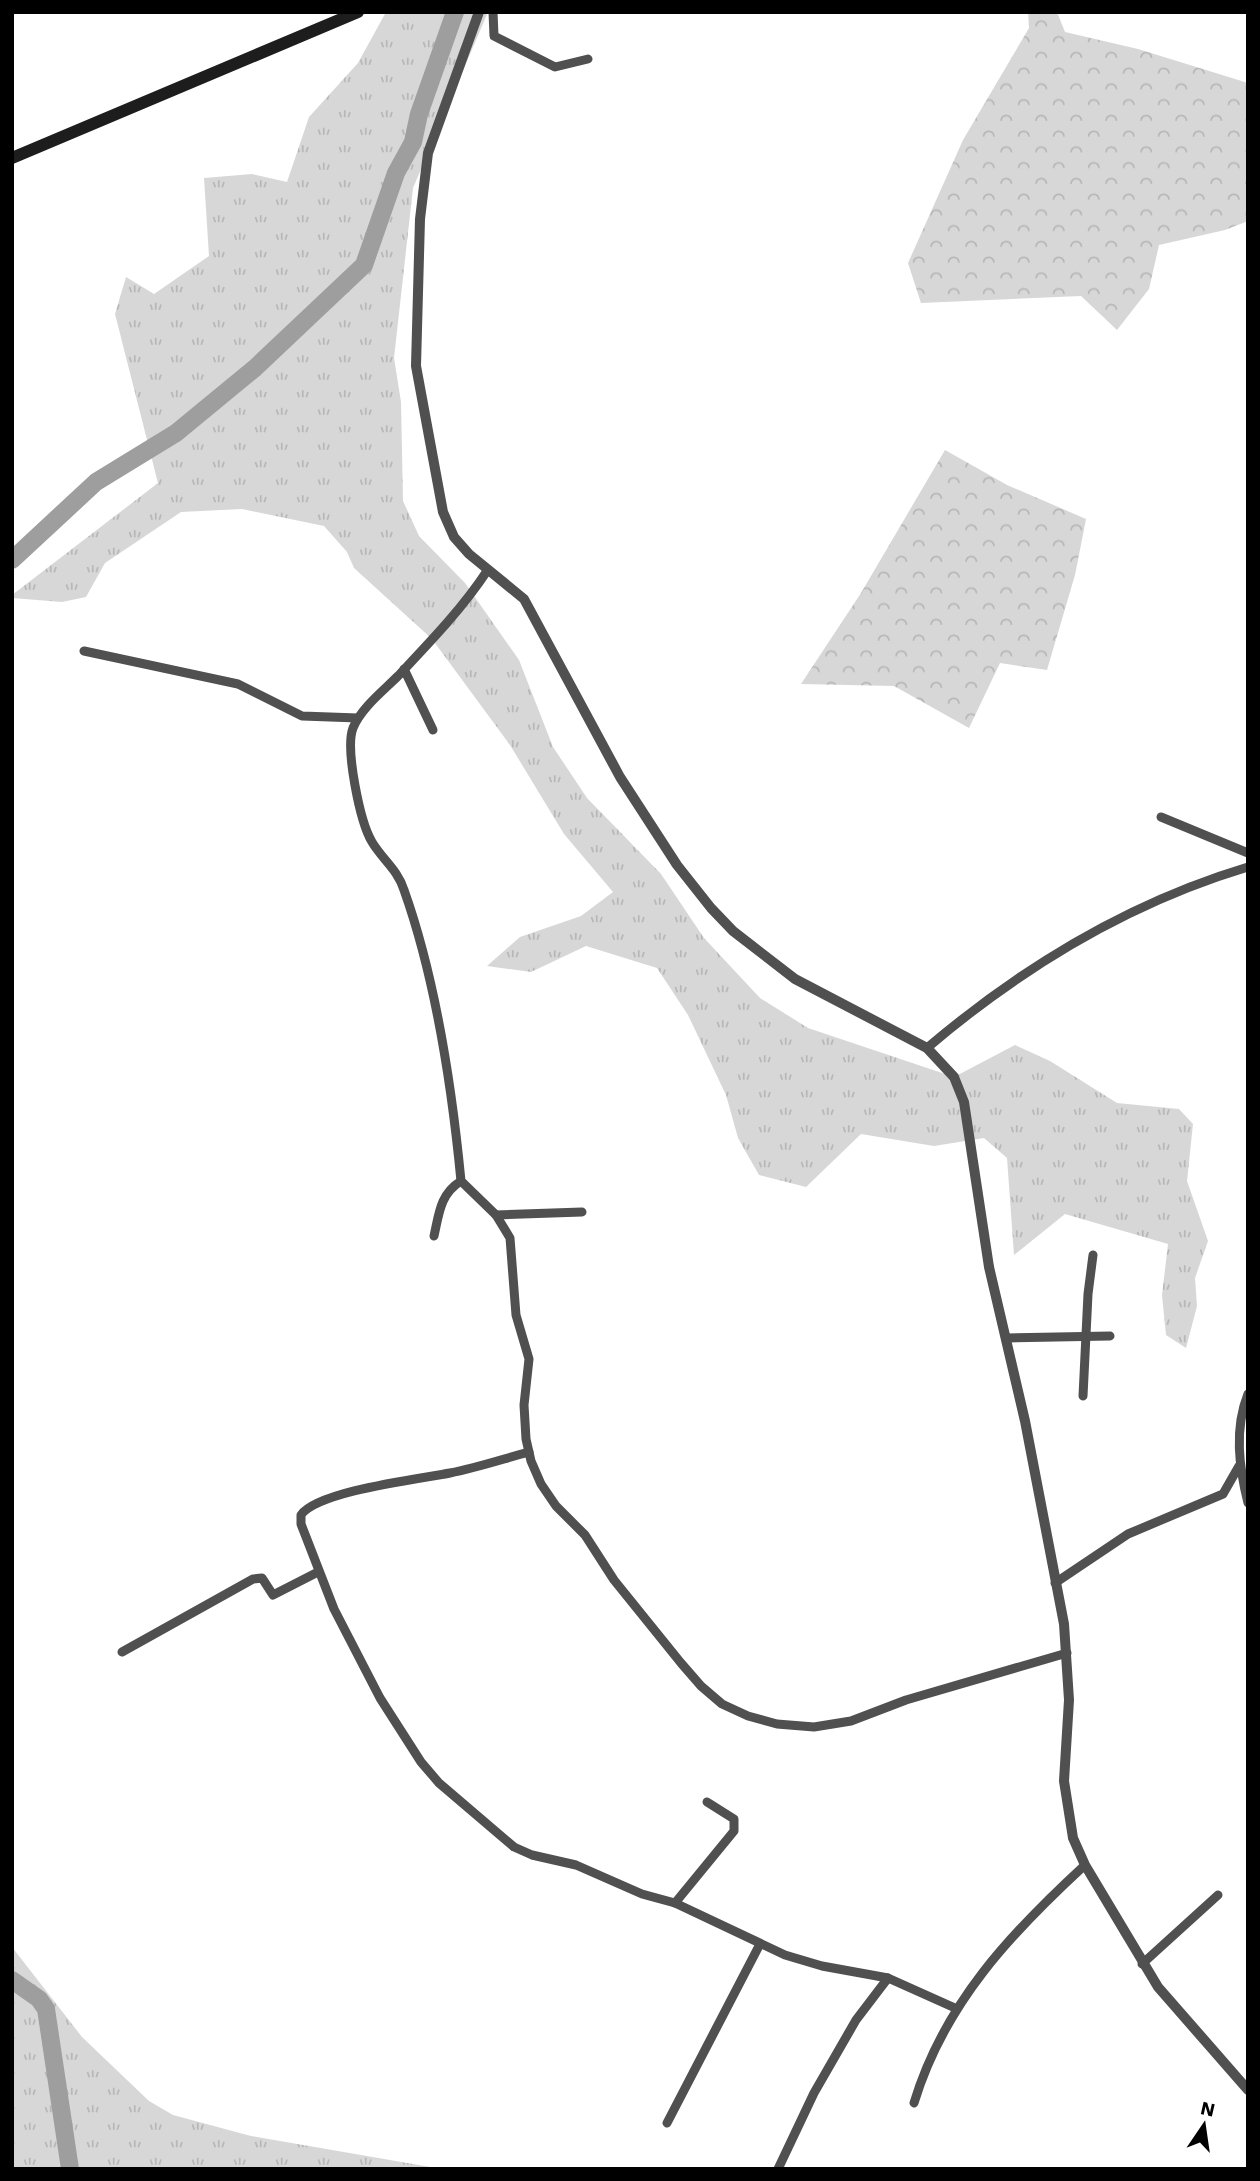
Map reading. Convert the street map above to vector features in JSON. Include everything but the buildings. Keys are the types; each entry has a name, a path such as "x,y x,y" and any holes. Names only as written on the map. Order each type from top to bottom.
{"main road":[{"path":"12,158 358,12"}],"street":[{"path":"479,12 428,153 420,219 416,366 443,512 454,537 487,571 524,599 620,777 677,865 711,908 733,931 795,979 927,1048 944,1063 954,1077 964,1102 987,1255 1007,1338 1067,1653 1064,1797 1073,1838 1085,1865 1142,1964 1175,2008 1248,2090"},
{"path":"493,12 494,36 550,65 561,67 588,59"},
{"path":"487,571 404,669 358,718 351,743 362,815 373,844 397,873 404,889 424,963 452,1094 461,1181 496,1215 510,1238 516,1315 529,1359 524,1405 529,1452 541,1484 556,1506 585,1535 614,1580 681,1663 722,1704 748,1716 777,1724 814,1727 851,1721 906,1700 1067,1653"},
{"path":"85,650 237,684 302,716 358,718"},
{"path":"404,669 433,730"},
{"path":"1161,817 1248,853"},
{"path":"927,1048 1004,988 1089,933 1132,912 1248,867"},
{"path":"434,1236 441,1203 446,1193 461,1181"},
{"path":"496,1215 582,1212"},
{"path":"1083,1396 1085,1336 1093,1255"},
{"path":"1007,1338 1110,1336"},
{"path":"1248,1394 1239,1442 1239,1466 1248,1503"},
{"path":"529,1452 452,1473 416,1477 317,1502 306,1509 301,1524 318,1572 380,1698 421,1762 439,1783 492,1831 522,1852 576,1865 642,1894 675,1903 760,1944 822,1966 888,1978 955,2008"},
{"path":"1055,1583 1128,1534 1223,1494 1239,1466"},
{"path":"122,1652 253,1579 262,1578 273,1595 318,1572"},
{"path":"675,1903 734,1831 734,1819 707,1802"},
{"path":"914,2103 930,2055 955,2008 1016,1935 1085,1865"},
{"path":"1142,1964 1218,1895"},
{"path":"667,2123 760,1944"},
{"path":"778,2169 814,2093 856,2020 888,1978"}],"green space":[{"path":"386,12 488,12 413,188 394,358 401,402 403,501 419,536 465,583 519,660 553,747 587,798 661,874 704,938 760,998 808,1028 954,1077 1015,1045 1050,1061 1117,1103 1179,1109 1193,1124 1187,1181 1208,1241 1195,1278 1197,1306 1186,1348 1166,1335 1162,1295 1168,1244 1065,1214 1014,1255 1007,1158 984,1138 934,1146 861,1134 806,1187 759,1175 738,1138 726,1095 688,1015 657,968 586,946 531,972 487,966 520,937 581,916 613,892 564,834 510,745 432,639 354,568 347,552 324,526 242,509 181,512 105,563 86,597 62,602 12,598 12,595 158,483 115,314 126,277 154,294 209,256 204,178 252,174 287,182 309,117 358,63"},
{"path":"1028,12 1057,12 1065,32 1138,49 1248,83 1248,221 1225,230 1159,245 1149,289 1117,330 1081,296 921,303 908,263 963,140 1029,28"},
{"path":"945,450 1007,485 1086,519 1075,575 1047,670 1000,663 969,728 894,686 801,684 861,593"},
{"path":"12,1947 82,2037 149,2101 173,2115 251,2136 442,2169 12,2169"}],"waterway":[{"path":"12,560 96,482 176,433 255,368 364,265 396,173 413,142 419,114 455,12"},
{"path":"12,1980 39,1999 46,2009 70,2169"}]}
